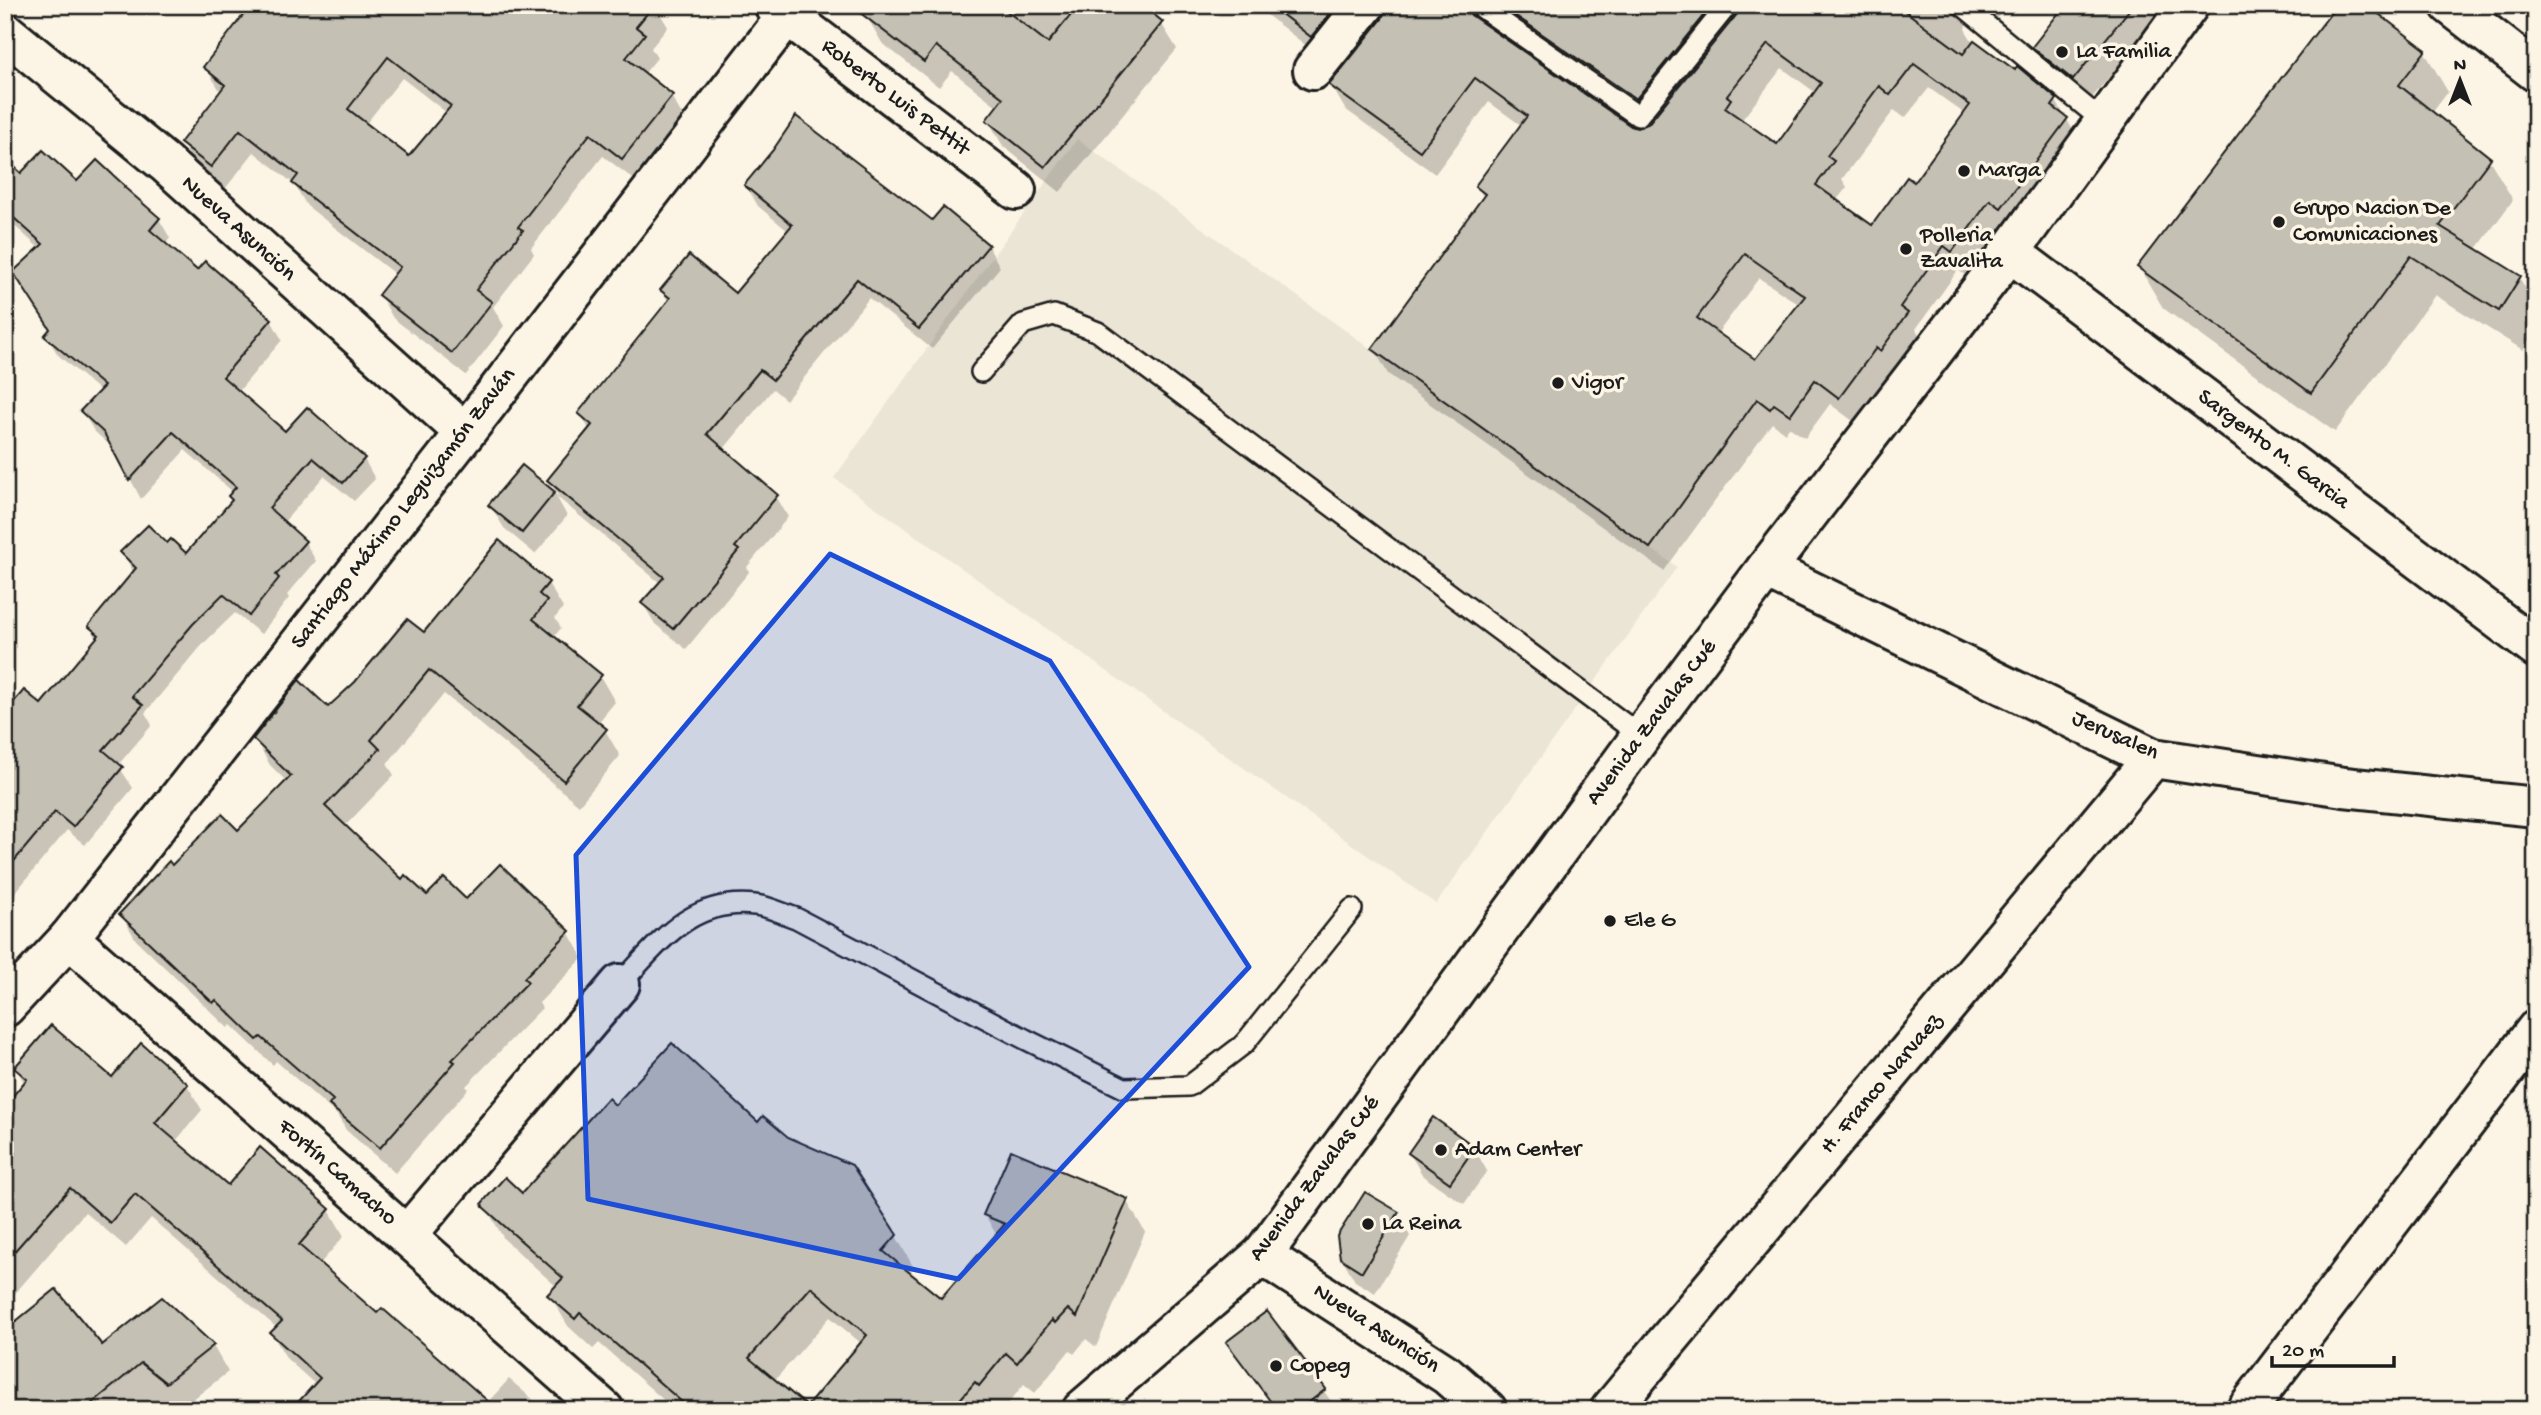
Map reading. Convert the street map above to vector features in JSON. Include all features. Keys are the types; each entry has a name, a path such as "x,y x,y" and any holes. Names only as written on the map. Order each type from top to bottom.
{"street":[{"path":"1313,69 1365,5"},
{"name":"Avenida Zavalas Cué","path":"1082,1410 1262,1255 1641,736 2010,251 2189,5"},
{"path":"2450,5 2536,72"},
{"name":"Roberto Luis Pettit","path":"785,9 1016,190"},
{"name":"Santiago Máximo Leguizamón Zaván","path":"5,1007 68,938 465,433 785,9"},
{"name":"Nueva Asunción","path":"5,32 165,163 465,433"},
{"name":"Sargento M. Garcia","path":"2010,251 2536,648"},
{"name":"Jerusalen","path":"1766,569 2153,758 2344,787 2536,807"},
{"name":"H. Franco Narvaez","path":"1610,1410 2153,758"},
{"name":"Fortín Camacho","path":"68,938 604,1410"},
{"path":"407,1235 620,984"},
{"path":"2246,1410 2536,1030"},
{"name":"Nueva Asunción","path":"1262,1255 1447,1375 1487,1410"}],"lane":[{"path":"1478,5 1638,116 1728,5"},
{"path":"1962,5 2104,122"},
{"path":"981,372 1023,324 1054,315 1098,332 1641,736"},
{"path":"620,984 671,930 708,908 755,905 796,919 1012,1033 1124,1088 1189,1086 1244,1044 1352,909"}],"highlighted area":[{"path":"830,554 1050,661 1249,967 958,1279 588,1199 576,855"}],"shaded area":[{"path":"1077,139 1677,567 1436,904 834,478"}],"building":[{"path":"251,5 654,5 636,27 645,34 626,58 673,95 622,159 590,134 518,227 523,230 476,290 492,302 452,353 378,295 400,267 292,183 298,175 240,130 211,167 180,143 225,85 203,67","holes":["388,57 451,106 409,156 348,109"]},
{"path":"850,5 999,5 1048,43 1079,5 1142,5 1163,22 1045,167 986,120 1003,98 936,46 924,62"},
{"path":"1270,5 1337,5 1311,37"},
{"path":"1386,5 1466,5 1471,15 1637,128 1648,124 1738,13 1740,5 1897,5 1963,54 1974,40 2015,70 2017,66 2057,99 2052,106 2068,118 2001,208 1990,200 1952,252 1944,246 1900,307 1908,313 1880,351 1876,348 1839,398 1815,380 1790,415 1774,404 1770,409 1757,399 1650,548 1372,349 1485,194 1475,186 1527,116 1475,78 1420,151 1329,85 1382,19","holes":["1768,44 1821,83 1777,144 1725,108 1731,99 1727,96","1914,64 1970,105 1914,182 1907,177 1872,225 1816,185 1834,161 1827,156 1879,86 1890,95","1745,254 1805,296 1755,359 1697,318"]},
{"path":"1500,5 1712,5 1636,99"},
{"path":"2065,5 2133,5 2073,80 2032,47"},
{"name":"Grupo Nacion De Comunicaciones","path":"2337,5 2367,5 2426,50 2399,85 2491,158 2440,226 2521,276 2499,311 2411,256 2311,393 2137,267"},
{"path":"796,116 932,220 943,207 989,245 919,329 857,279 773,380 760,370 707,434 778,495 735,547 739,550 673,629 641,603 664,577 547,480 592,425 578,413 670,298 660,290 689,255 735,293 792,225 744,185"},
{"path":"43,150 77,181 97,160 160,218 150,230 197,270 205,261 272,319 223,377 285,431 307,407 365,458 343,483 313,458 269,508 306,541 276,575 279,578 249,616 223,594 193,624 132,696 143,705 103,750 123,767 73,827 55,812 5,872 5,712 24,690 41,704 99,635 88,626 136,568 120,552 148,525 167,543 171,539 186,553 232,500 228,496 236,487 173,432 129,481 104,433 80,411 104,386 44,336 50,329 13,272 43,244 5,210 5,158 21,173"},
{"path":"522,465 555,492 522,533 488,505"},
{"path":"499,540 549,582 539,594 547,601 533,619 602,675 577,705 607,729 564,781 429,670 371,740 380,749 325,806 402,879 405,875 427,895 444,878 466,899 500,864 570,931 524,978 528,982 452,1060 455,1062 380,1148 329,1105 333,1100 261,1037 257,1040 216,1000 213,1003 119,914 169,861 172,865 222,814 238,830 291,776 253,739 299,680 328,707 355,682 407,619 424,632"},
{"path":"51,1025 112,1077 141,1043 188,1084 155,1123 228,1185 260,1147 330,1209 299,1245 377,1313 382,1308 498,1410 291,1410 320,1378 270,1333 282,1321 135,1194 110,1223 70,1188 5,1262 5,1105 27,1079 14,1068"},
{"path":"672,1043 758,1122 763,1116 788,1137 852,1165 897,1235 883,1251 941,1298 1005,1224 983,1215 1011,1150 1128,1199 1077,1317 1068,1309 1055,1323 1052,1320 1017,1363 1006,1353 979,1386 975,1382 951,1410 691,1410 580,1313 575,1319 547,1295 563,1278 483,1207 482,1203 505,1177 522,1193 608,1098 615,1105","holes":["811,1287 867,1335 807,1406 749,1358"]},
{"name":"Adam Center","path":"1433,1117 1475,1147 1450,1183 1408,1153"},
{"name":"La Reina","path":"1365,1192 1399,1212 1362,1272 1340,1258 1337,1236"},
{"path":"56,1289 102,1345 162,1297 214,1345 166,1383 141,1363 84,1410 5,1410 5,1330"},
{"name":"Copeg","path":"1267,1311 1326,1389 1299,1410 1277,1410 1226,1342"}],"place":[{"name":"La Familia","path":"2062,52"},
{"name":"Marga","path":"1964,171"},
{"name":"Grupo Nacion De Comunicaciones","path":"2279,222"},
{"name":"Polleria Zavalita","path":"1906,249"},
{"name":"Vigor","path":"1558,383"},
{"name":"Ele G","path":"1610,921"},
{"name":"Adam Center","path":"1441,1150"},
{"name":"La Reina","path":"1368,1224"},
{"name":"Copeg","path":"1276,1366"}]}
